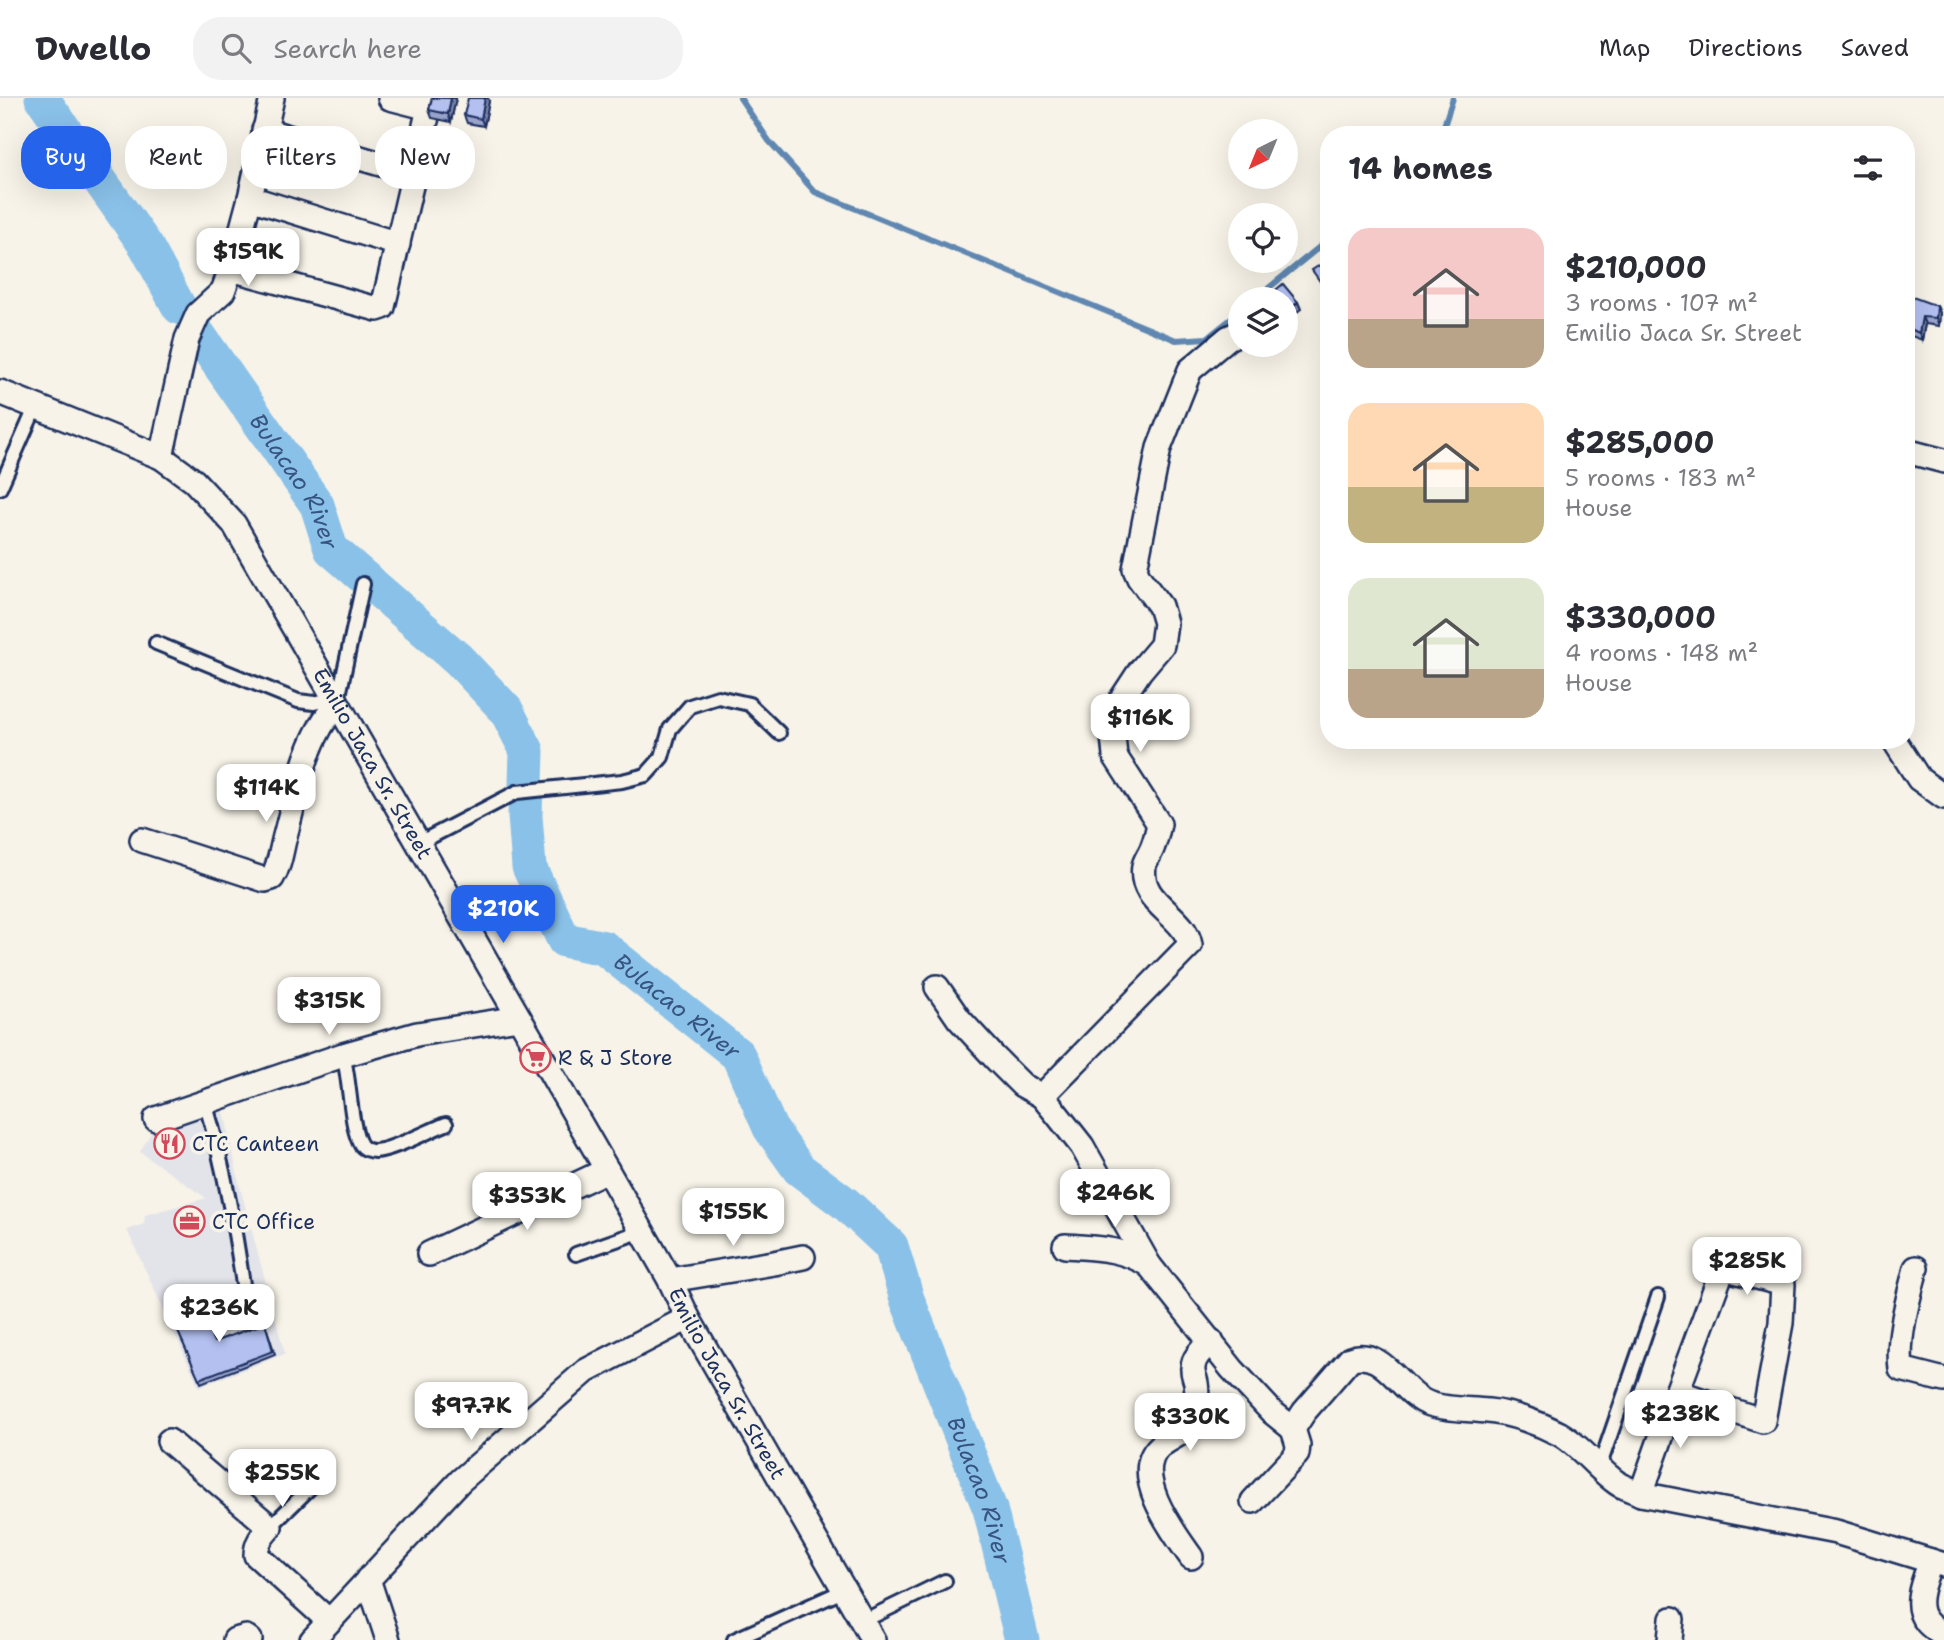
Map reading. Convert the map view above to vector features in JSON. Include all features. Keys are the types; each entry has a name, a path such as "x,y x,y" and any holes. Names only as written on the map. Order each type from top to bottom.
{"street":[{"path":"265,126 272,98"},
{"path":"390,98 429,108 425,126"},
{"path":"161,457 187,339 198,314 223,291 252,189"},
{"path":"231,269 381,309 411,189"},
{"path":"250,198 398,244"},
{"path":"1041,1096 1190,945 1188,934 1156,902 1145,885 1144,865 1155,843 1159,824 1115,756 1113,736 1119,703 1140,671 1162,645 1166,624 1160,606 1135,569 1159,448 1190,370 1228,338"},
{"name":"Emilio Jaca Sr. Street","path":"0,392 161,457 194,481 234,524 642,1231 688,1318 868,1631"},
{"path":"1915,453 1944,461"},
{"path":"142,839 265,880 272,878 280,860 301,777 316,732 335,701"},
{"path":"1900,749 1919,779 1944,797"},
{"path":"937,987 959,1019 1021,1085 1041,1096 1082,1146 1149,1265 1272,1412 1293,1429 1298,1445 1297,1454 1253,1501"},
{"path":"156,1119 343,1055 416,1034 519,1018"},
{"path":"429,1254 607,1170"},
{"path":"1065,1246 1118,1251 1135,1256 1149,1265"},
{"path":"670,1280 803,1257"},
{"path":"1641,1494 1677,1392 1723,1268 1783,1284 1781,1323 1763,1421 1677,1392"},
{"path":"1916,1268 1904,1317 1899,1355 1901,1369 1944,1380"},
{"path":"312,1640 460,1481 586,1371 688,1318"},
{"path":"1191,1557 1170,1528 1156,1501 1149,1478 1150,1462 1160,1446 1182,1433 1191,1421 1197,1388 1192,1369 1195,1360 1210,1341"},
{"path":"1293,1429 1304,1412 1350,1359 1360,1356 1379,1362 1427,1404 1492,1411 1541,1425 1562,1435 1618,1484 1641,1494 1836,1532 1937,1563 1921,1593 1920,1608 1925,1621 1944,1636"},
{"path":"169,1441 270,1527 259,1540 256,1555 329,1620"},
{"path":"368,1580 388,1640"},
{"path":"235,1640 246,1637 250,1640"}],"lane":[{"path":"0,488 36,406"},
{"path":"156,643 298,701 335,701 363,584"},
{"path":"419,843 517,792 622,781 646,775 662,757 670,729 690,706 718,697 749,704 779,733"},
{"path":"343,1055 352,1114 360,1144 366,1149 373,1152 384,1149 446,1124"},
{"path":"205,1102 216,1139 232,1215 247,1312"},
{"path":"576,1254 642,1231"},
{"path":"1599,1468 1658,1297"},
{"path":"270,1527 315,1483"},
{"path":"868,1631 945,1581"},
{"path":"734,1640 845,1590"}],"shaded area":[{"path":"222,1102 240,1187 285,1354 199,1387 127,1230 144,1224 145,1215 206,1198 140,1152 156,1124"}],"building":[{"path":"432,98 451,98 448,114 429,110"},
{"path":"468,98 485,98 481,119 464,115"},
{"path":"1320,265 1320,281 1312,270"},
{"path":"1915,298 1937,306 1936,318 1922,317 1919,333 1915,331"},
{"path":"197,1306 214,1342 265,1323 273,1351 199,1379 172,1318"}],"waterway":[{"name":"Bulacao River","path":"42,98 146,246 179,307"},
{"path":"740,98 769,141 815,192 1176,340 1207,338 1228,321"},
{"path":"1444,126 1453,98"},
{"path":"1270,287 1320,246"},
{"name":"Bulacao River","path":"198,334 317,505 331,549 458,659 506,710 527,751 525,816 529,867 564,940 604,948 738,1055 770,1128 799,1169 846,1204 891,1246 907,1299 990,1509 1022,1640"}],"place":[{"name":"R & J Store","path":"535,1058"},
{"name":"CTC Canteen","path":"169,1144"},
{"name":"CTC Office","path":"189,1222"}]}
